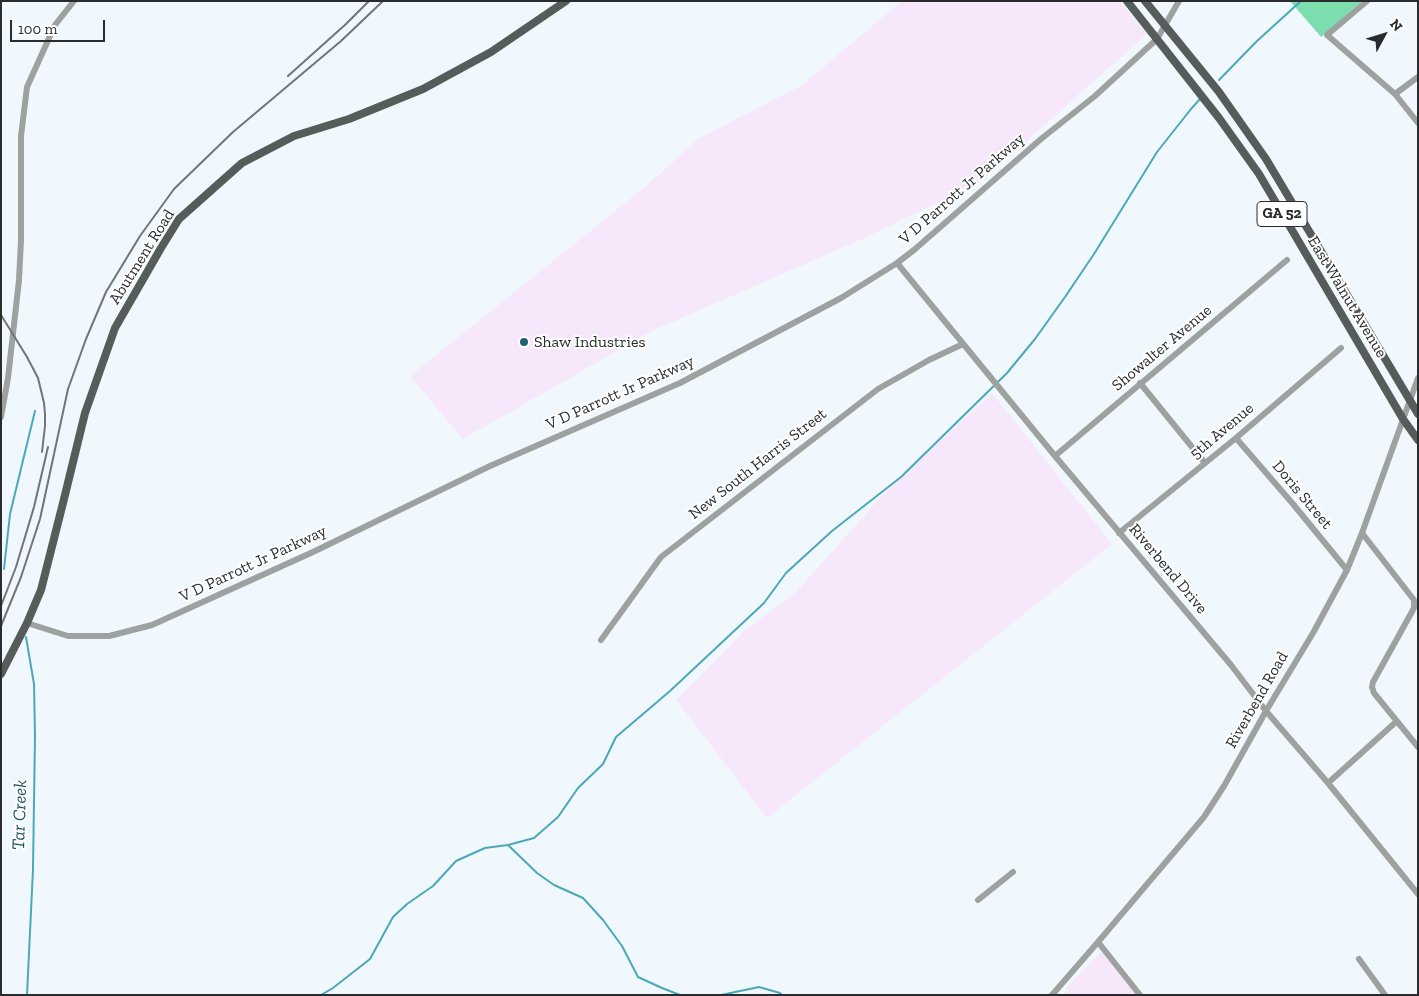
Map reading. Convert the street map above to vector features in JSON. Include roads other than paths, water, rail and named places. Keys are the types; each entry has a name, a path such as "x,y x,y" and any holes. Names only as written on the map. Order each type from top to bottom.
{"main road":[{"name":"Abutment Road","path":"1,674 27,623 41,590 85,413 115,328 160,248 179,219 242,163 294,136 349,118 423,89 492,52 566,1"},
{"name":"East Walnut Avenue","path":"1127,1 1219,118 1258,174 1403,419 1418,440"},
{"name":"East Walnut Avenue","path":"1145,1 1219,92 1266,159 1418,414"}],"street":[{"path":"1,417 8,378 19,280 21,136 27,87 55,25 74,1"},
{"name":"V D Parrott Jr Parkway","path":"27,623 68,636 108,636 152,625 313,552 490,466 680,383 841,298 897,263 1040,139 1095,96 1157,39 1179,1"},
{"path":"1367,1 1327,35 1395,94 1418,123"},
{"path":"1395,94 1418,77"},
{"name":"Showalter Avenue","path":"1055,456 1287,260"},
{"name":"Riverbend Drive","path":"897,263 1055,456 1231,665 1266,711 1328,783 1418,894"},
{"name":"New South Harris Street","path":"601,640 661,557 878,389 929,360 963,344"},
{"name":"5th Avenue","path":"1119,533 1236,438 1341,348"},
{"name":"Riverbend Road","path":"1052,995 1204,817 1224,786 1313,633 1346,570 1362,533 1418,378"},
{"path":"1140,384 1205,463"},
{"name":"Doris Street","path":"1236,438 1293,504 1346,570"},
{"path":"1362,533 1414,600 1414,608 1372,687 1374,693 1418,747"},
{"path":"1328,783 1396,721"},
{"path":"978,900 1014,872"},
{"path":"1098,942 1140,995"},
{"path":"1359,959 1385,995"}],"waterway":[{"path":"1219,80 1257,41 1301,1"},
{"path":"321,995 370,959 393,917 407,904 433,886 456,861 485,848 508,845 534,838 558,817 578,788 603,764 616,737 670,691 764,603 786,573 832,531 901,477 1007,373 1035,339 1065,297 1157,152 1200,99"},
{"name":"Tar Creek","path":"4,569 10,514 35,411"},
{"name":"Tar Creek","path":"26,637 34,684 35,736 33,869 27,995"},
{"path":"508,845 537,873 554,885 583,898 603,920 622,946 638,977 680,995"},
{"path":"721,995 759,987 782,995"}],"railway":[{"path":"288,76 369,1"},
{"path":"1,626 21,577 40,519 68,389 106,292 140,236 174,189 233,132 341,41 383,1"},
{"path":"1,315 38,378 45,414 42,452"},
{"path":"1,606 16,567 34,507 48,447"}],"place":[{"name":"Shaw Industries","path":"524,342"}]}
